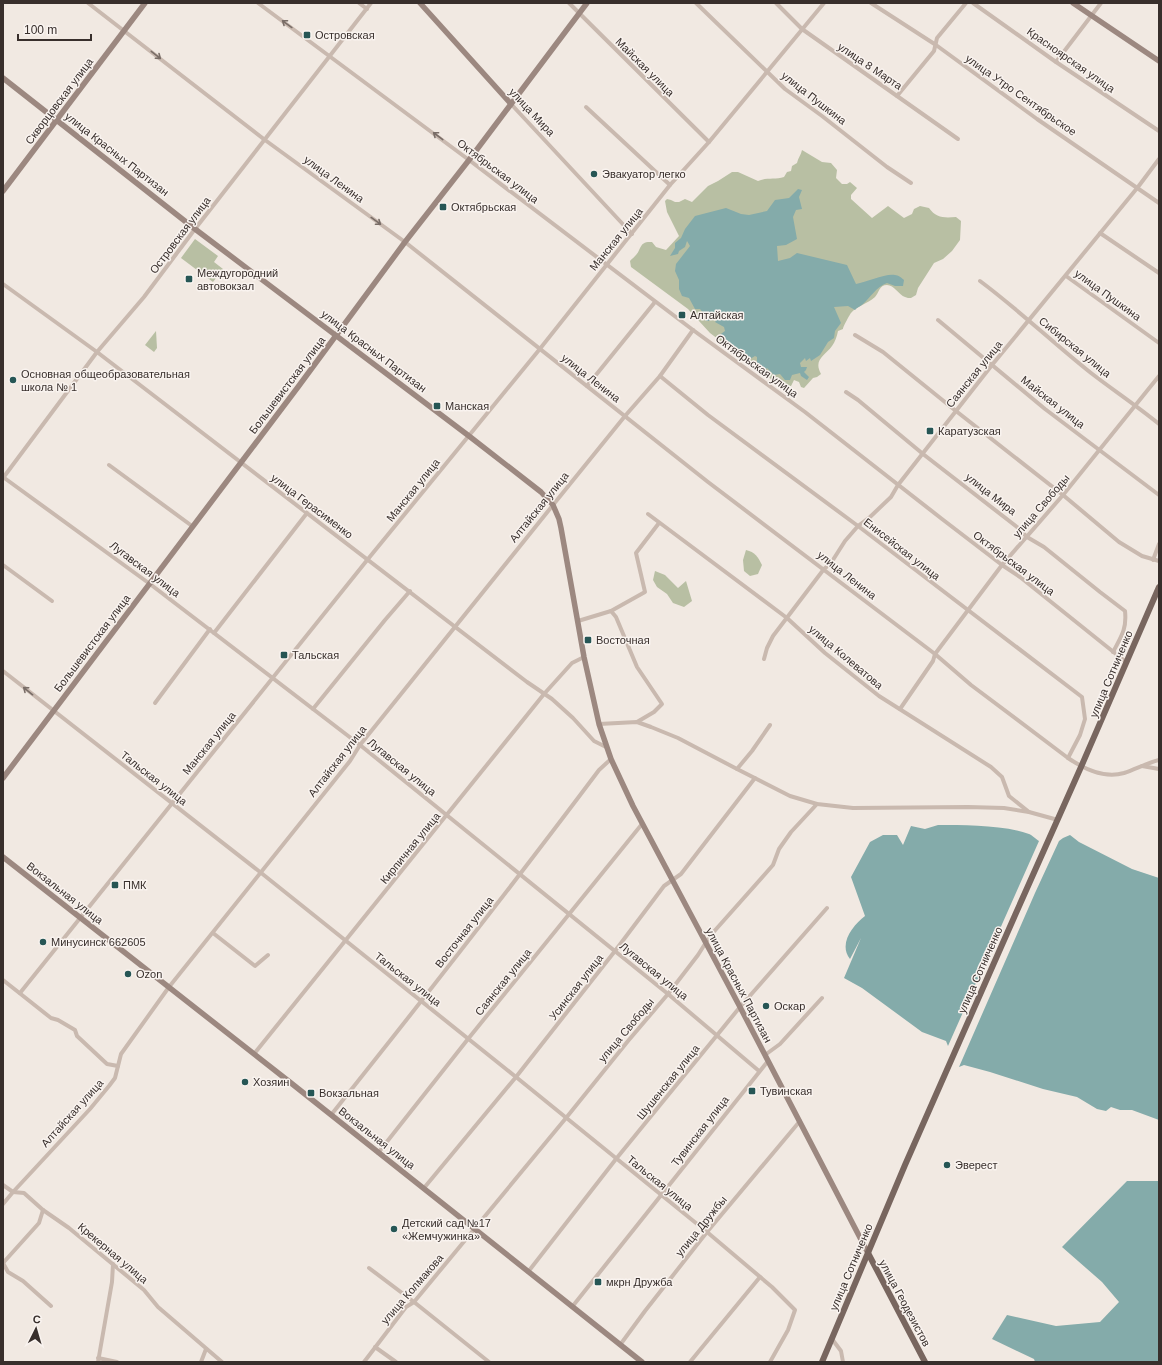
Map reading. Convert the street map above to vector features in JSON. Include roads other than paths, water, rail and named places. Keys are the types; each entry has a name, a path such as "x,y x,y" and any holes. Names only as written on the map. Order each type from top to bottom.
{"main road":[{"name":"Скворцовская улица","path":"3,191 145,3"},
{"name":"улица Мира","path":"420,3 510,104"},
{"name":"Большевистская улица","path":"3,778 337,335 405,242 469,160 587,3"},
{"path":"1073,3 1159,61"},
{"name":"улица Красных Партизан","path":"3,78 195,229 469,436 541,492 553,505 561,528 584,657 599,724 611,759 642,824 767,1058 868,1253"},
{"name":"улица Сотниченко","path":"822,1362 905,1165 1082,767 1159,587"},
{"name":"Вокзальная улица","path":"3,857 424,1188 642,1362"},
{"name":"улица Геодезистов","path":"868,1253 925,1362"}],"street":[{"name":"улица Ленина","path":"88,3 265,140 405,242 708,482 935,654 971,684 1068,758 1082,767 1096,772 1111,774 1122,773 1159,760"},
{"name":"Октябрьская улица","path":"258,3 469,160 655,302 806,412 898,485 1002,565 1020,577 1126,662"},
{"path":"359,3 367,9"},
{"name":"Островская улица","path":"3,477 97,352 144,297 329,55 371,3"},
{"name":"Майская улица","path":"569,3 709,142"},
{"name":"улица Пушкина","path":"696,3 784,89 887,167 911,183"},
{"name":"улица 8 Марта","path":"776,3 802,30 958,139"},
{"name":"Манская улица","path":"20,993 368,559 540,350 670,185 709,142 824,3"},
{"name":"улица Утро Сентябрьское","path":"871,3 936,45 1037,119 1138,187 1159,203"},
{"path":"897,96 934,51 937,38 966,3"},
{"name":"Красноярская улица","path":"973,3 1056,62 1159,131"},
{"path":"1056,62 1101,3"},
{"name":"улица Мира","path":"510,104 632,234"},
{"path":"586,107 670,185"},
{"name":"Саянская улица","path":"764,659 767,648 773,636 824,569 831,564 845,541 858,526 891,497 898,485 992,365 1066,276 1159,159"},
{"path":"1100,233 1159,273"},
{"name":"улица Пушкина","path":"1066,276 1159,343"},
{"name":"Сибирская улица","path":"980,281 1005,300 1091,373 1136,405 1159,424"},
{"name":"улица Герасименко","path":"3,284 97,352 307,514 552,699 573,718 594,741 606,746"},
{"path":"587,386 655,302"},
{"name":"Майская улица","path":"938,320 1045,409 1159,495"},
{"name":"Алтайская улица","path":"3,1204 90,1109 115,1078 121,1054 169,987 350,761 360,745 625,416 660,376 693,330"},
{"path":"855,335 884,352 1063,495 1119,542 1142,556 1159,561"},
{"name":"Енисейская улица","path":"660,376 708,415 858,526 1082,697 1085,719 1080,735 1068,758"},
{"name":"улица Свободы","path":"900,709 933,661 935,654 1002,565 1063,495 1159,376"},
{"name":"улица Мира","path":"846,392 858,400 1027,537 1044,547 1125,611 1126,622 1124,629 1113,652"},
{"path":"109,465 192,526"},
{"name":"Лугавская улица","path":"3,477 210,629 360,745 668,994 759,1071"},
{"path":"214,633 307,514"},
{"name":"улица Колеватова","path":"648,514 787,618 825,653 879,696 991,767 1002,777 1009,796 1029,812"},
{"path":"578,620 611,610 645,592 636,553 659,523"},
{"path":"1153,560 1159,544"},
{"path":"3,565 52,601"},
{"path":"313,709 410,591"},
{"path":"611,610 616,617 637,667 662,704 654,712 637,722"},
{"path":"155,702 210,629"},
{"name":"Кирпичная улица","path":"254,1054 346,942 544,694 572,663 584,657"},
{"name":"Тальская улица","path":"3,671 422,1001 707,1232 772,1287 795,1310 788,1330 770,1362"},
{"path":"599,724 637,722 652,727 678,738 790,796 817,804 853,808 1004,808 1029,812 1058,820"},
{"path":"737,769 752,751 770,725"},
{"name":"Восточная улица","path":"331,1115 422,1001 599,770 611,759"},
{"path":"1141,766 1159,769"},
{"name":"Усинская улица","path":"424,1188 516,1077 664,886 681,874 755,778"},
{"name":"улица Свободы","path":"475,1230 628,1041 668,994 698,955 710,936 773,865 779,849 791,832 817,804"},
{"name":"Саянская улица","path":"378,1153 642,824"},
{"name":"Шушенская улица","path":"528,1272 616,1159 740,1007 827,908"},
{"path":"213,933 255,966 268,955"},
{"path":"3,980 51,1018 58,1020 75,1030 76,1036 107,1064 118,1066"},
{"name":"Тувинская улица","path":"572,1307 759,1071 767,1058 822,998"},
{"name":"улица Дружбы","path":"620,1345 707,1232 800,1121"},
{"name":"Крекерная улица","path":"3,1185 13,1192 24,1193 43,1210 69,1228 144,1290 158,1307 222,1362"},
{"path":"43,1210 39,1223 3,1263 8,1272 22,1281 50,1306"},
{"name":"улица Колмакова","path":"364,1362 406,1307 414,1302 475,1230"},
{"path":"113,1264 112,1282 98,1360 117,1362"},
{"path":"369,1268 489,1362"},
{"path":"690,1362 760,1277"},
{"path":"832,1339 841,1351 843,1362"},
{"path":"375,1347 396,1362"},
{"path":"201,1362 206,1349"}],"water":[{"path":"798,189 802,190 799,197 802,209 796,210 793,217 797,239 786,245 777,246 778,261 790,258 797,253 847,265 856,284 882,276 891,275 897,276 904,280 903,286 895,286 887,283 883,285 855,310 848,306 834,307 841,323 835,331 834,338 828,342 820,355 811,361 810,358 806,361 805,358 800,363 801,367 807,367 804,372 809,377 807,380 801,376 800,373 792,375 790,380 785,380 780,374 774,375 767,368 765,370 757,365 757,357 755,356 750,359 718,336 725,331 724,327 715,322 719,317 718,314 711,317 709,321 706,321 704,314 700,309 695,309 689,298 682,296 679,289 679,280 675,271 676,264 690,246 687,241 685,247 679,251 678,254 670,256 675,248 675,243 681,238 685,229 695,216 726,208 741,214 749,215 767,211 775,200 789,198"},
{"path":"938,825 984,826 1008,829 1029,834 1039,841 948,1046 946,1041 922,1032 862,988 844,978 861,938 850,959 846,947 848,935 856,924 865,916 851,877 870,842 883,835 897,835 903,845 911,826 925,829"},
{"path":"1070,835 1079,842 1132,869 1159,878 1159,1120 1132,1110 1120,1110 1111,1107 1106,1111 1097,1109 1077,1097 1043,1089 964,1065 959,1067 1059,841"},
{"path":"1127,1181 1159,1181 1159,1362 1035,1362 1034,1359 992,1339 1007,1315 1056,1326 1100,1322 1119,1302 1102,1282 1062,1247"}],"place":[{"name":"Островская","path":"307,35"},
{"name":"Эвакуатор легко","path":"594,174"},
{"name":"Октябрьская","path":"443,207"},
{"name":"Междугородний автовокзал","path":"189,279"},
{"name":"Алтайская","path":"682,315"},
{"name":"Основная общеобразовательная школа № 1","path":"13,380"},
{"name":"Манская","path":"437,406"},
{"name":"Каратузская","path":"930,431"},
{"name":"Восточная","path":"588,640"},
{"name":"Тальская","path":"284,655"},
{"name":"ПМК","path":"115,885"},
{"name":"Минусинск 662605","path":"43,942"},
{"name":"Ozon","path":"128,974"},
{"name":"Оскар","path":"766,1006"},
{"name":"Хозяин","path":"245,1082"},
{"name":"Тувинская","path":"752,1091"},
{"name":"Вокзальная","path":"311,1093"},
{"name":"Эверест","path":"947,1165"},
{"name":"Детский сад №17 «Жемчужинка»","path":"394,1229"},
{"name":"мкрн Дружба","path":"598,1282"}]}
